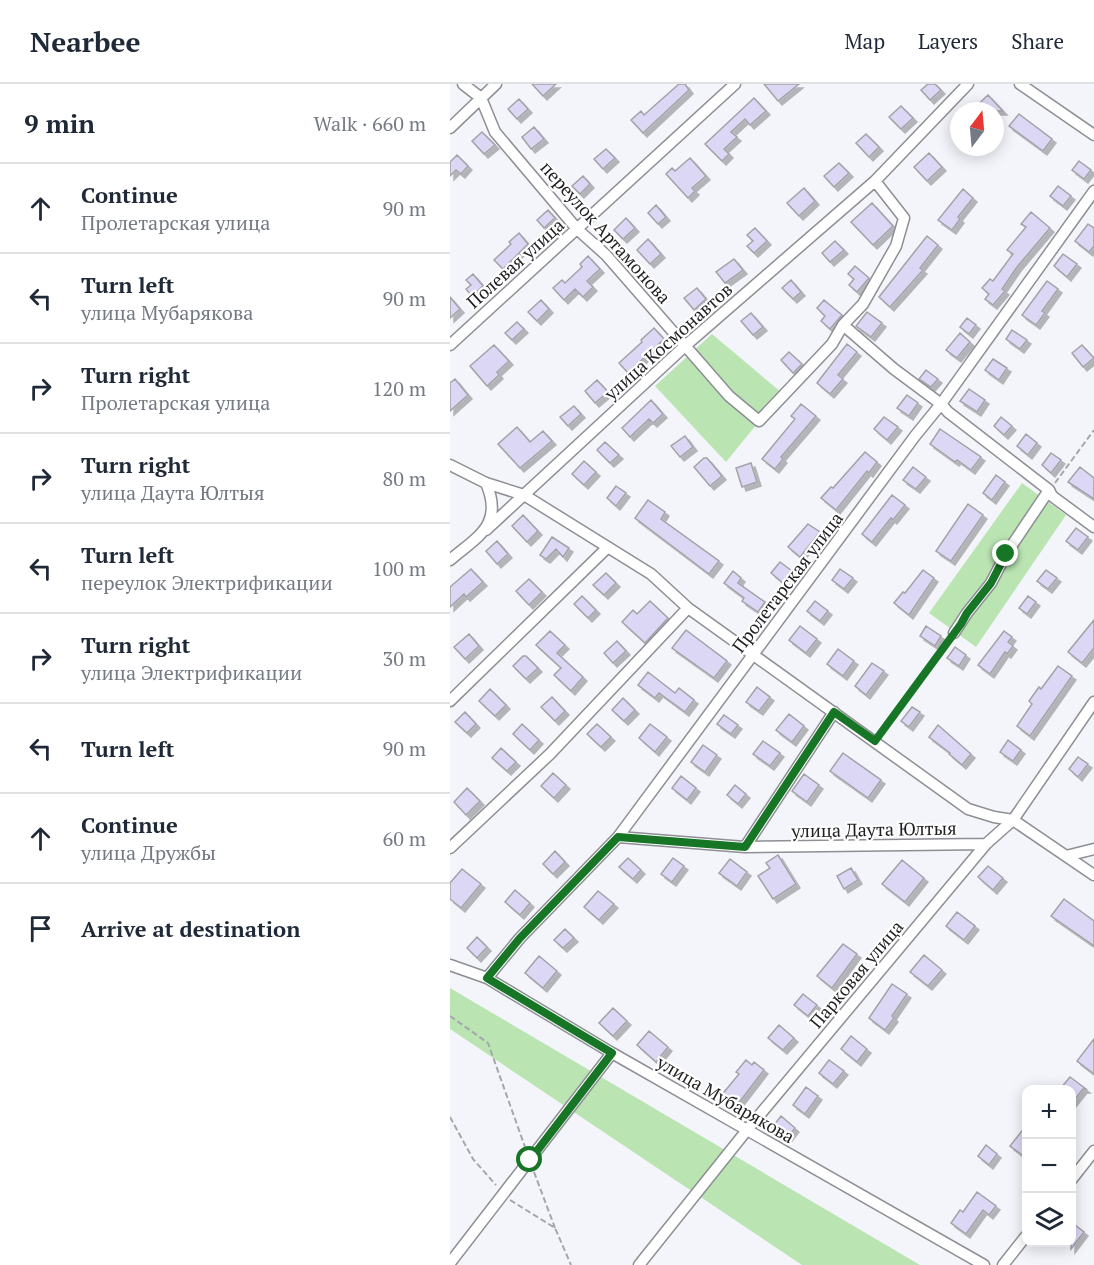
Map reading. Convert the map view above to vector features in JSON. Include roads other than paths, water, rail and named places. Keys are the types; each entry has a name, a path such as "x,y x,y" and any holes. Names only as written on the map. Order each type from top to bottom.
{"street":[{"name":"переулок Артамонова","path":"463,84 481,98 495,132 577,229 606,255 729,396 759,422 832,344 843,326"},
{"path":"450,129 496,84"},
{"name":"Полевая улица","path":"450,345 735,84"},
{"name":"улица Космонавтов","path":"450,560 486,530 685,346 875,181 968,84"},
{"path":"1020,84 1094,135"},
{"path":"875,181 904,218 896,246 863,304 843,326 948,412 1049,490 1052,496 1094,527"},
{"name":"Пролетарская улица","path":"487,978 520,938 618,837 941,404 1094,191"},
{"path":"450,465 486,483 524,495 651,574 688,608 968,809 1013,820 1094,875"},
{"path":"486,483 492,505 492,515 486,530"},
{"path":"954,633 991,583 1006,554 1049,490"},
{"path":"450,701 608,548"},
{"path":"450,848 550,754 688,608"},
{"name":"Парковая улица","path":"639,1265 747,1130 986,844 1013,820 1094,702"},
{"path":"745,847 834,712"},
{"name":"улица Даута Юлтыя","path":"618,837 745,847 986,844"},
{"path":"1066,856 1094,849"},
{"name":"улица Мубарякова","path":"450,965 487,978 612,1053 984,1265"},
{"path":"450,1263 612,1053"},
{"path":"1076,1173 1094,1151"},
{"path":"1003,1265 1022,1241"}]}
